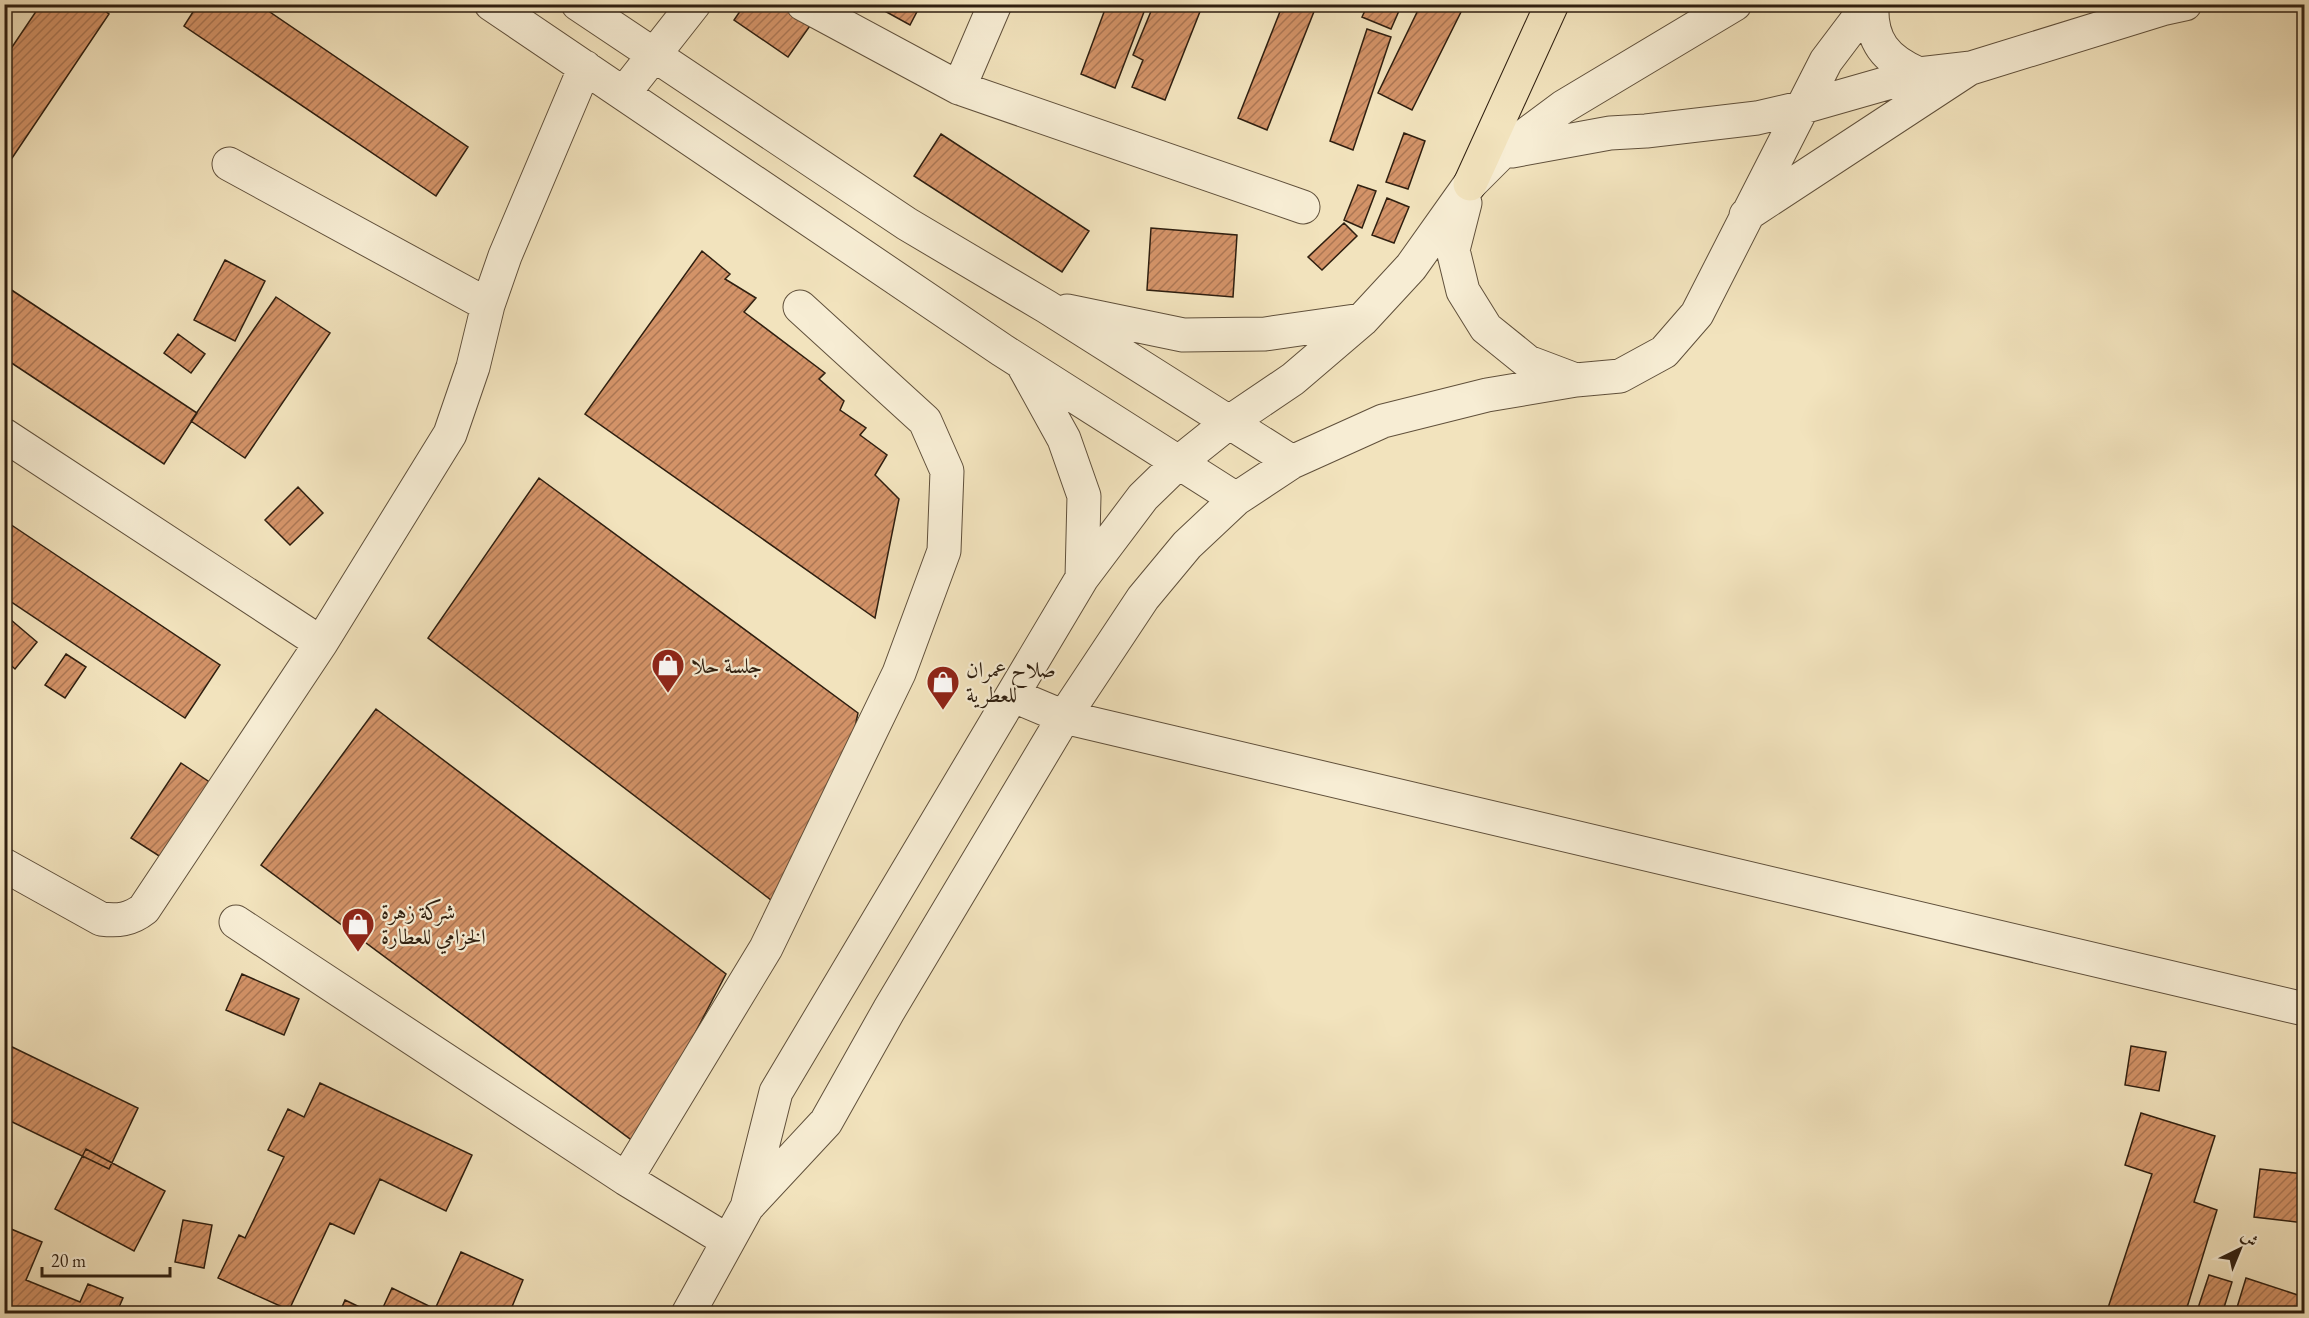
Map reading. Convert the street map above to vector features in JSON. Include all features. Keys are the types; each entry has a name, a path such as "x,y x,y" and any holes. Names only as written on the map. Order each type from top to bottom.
{"highway":[{"path":"1470,184 1552,4"}],"street":[{"path":"491,4 1002,350 1236,499"},
{"path":"578,4 908,224 1047,307 1292,462"},
{"path":"624,93 694,4"},
{"path":"803,4 959,88 1304,207"},
{"path":"959,88 995,4"},
{"path":"747,1207 776,1092 1014,696 1082,578 1143,497 1178,463 1228,423 1293,379 1362,320 1411,267 1470,184 1501,153 1563,107 1735,4"},
{"path":"1870,4 1876,38 1886,54 1901,66 1919,74"},
{"path":"688,1314 747,1207 826,1122 1064,717 1143,598 1187,544 1236,499 1292,462 1383,421 1487,395 1576,380 1620,376 1664,352 1697,314 1800,108 1826,61 1870,4"},
{"path":"1501,153 1610,133 1757,118 1919,74 1971,68 2185,4"},
{"path":"4,865 100,920 117,921 132,917 144,909 321,643 450,434 473,367 488,305 505,256 585,67"},
{"path":"1746,216 1971,68"},
{"path":"229,164 488,305"},
{"path":"1470,184 1453,250 1463,291 1486,328 1528,362 1576,380"},
{"path":"626,1179 766,948 899,673 944,551 947,471 925,421 800,307"},
{"path":"1047,307 1183,335 1265,334 1362,320"},
{"path":"1019,359 1064,439 1084,496 1082,578"},
{"path":"4,435 321,643"},
{"path":"1014,696 1064,717 2304,1009"},
{"path":"236,922 626,1179 728,1241"}],"building":[{"path":"41,4 95,4 109,14 4,170 4,59"},
{"path":"198,4 258,4 468,147 436,196 184,26"},
{"path":"745,4 786,4 812,23 788,57 734,20"},
{"path":"872,4 921,4 910,25"},
{"path":"1107,4 1147,4 1115,88 1081,74"},
{"path":"1154,4 1203,4 1165,100 1132,87 1143,60 1133,55"},
{"path":"1283,4 1317,4 1267,130 1238,118"},
{"path":"1368,4 1402,4 1391,29 1362,17"},
{"path":"1421,4 1465,4 1412,110 1378,93"},
{"path":"1367,29 1391,37 1353,150 1330,141"},
{"path":"1404,133 1425,141 1408,189 1386,182"},
{"path":"941,134 1089,231 1062,272 914,176"},
{"path":"1358,185 1376,191 1362,228 1344,220"},
{"path":"1387,198 1409,207 1394,243 1372,235"},
{"path":"1344,223 1357,236 1322,270 1308,257"},
{"path":"1151,228 1237,235 1233,297 1147,290"},
{"path":"702,251 730,274 725,279 756,298 744,312 825,373 819,379 844,401 840,410 866,428 860,435 887,455 875,475 899,499 875,618 585,414"},
{"path":"225,260 265,281 235,341 194,320"},
{"path":"4,285 197,413 164,464 4,358"},
{"path":"276,297 330,333 245,458 191,421"},
{"path":"178,334 205,354 191,373 164,353"},
{"path":"539,478 858,713 846,771 775,903 428,638"},
{"path":"298,487 323,513 290,545 265,520"},
{"path":"4,520 220,665 185,718 4,597"},
{"path":"4,614 37,642 15,669 4,659"},
{"path":"66,654 86,667 65,698 45,685"},
{"path":"376,709 726,974 637,1144 261,865"},
{"path":"181,763 229,795 181,870 131,838"},
{"path":"242,974 299,999 284,1035 226,1010"},
{"path":"4,1043 138,1108 109,1169 4,1118"},
{"path":"2131,1046 2166,1052 2159,1091 2125,1085"},
{"path":"320,1083 472,1155 446,1211 380,1179 354,1234 330,1223 289,1310 218,1278 239,1235 245,1238 284,1157 268,1150 288,1109 304,1117"},
{"path":"2141,1113 2215,1136 2194,1202 2217,1210 2185,1314 2106,1314 2152,1174 2125,1165"},
{"path":"86,1149 165,1191 134,1251 55,1209"},
{"path":"2260,1169 2304,1174 2304,1223 2254,1217"},
{"path":"183,1220 212,1225 204,1268 175,1262"},
{"path":"4,1226 42,1242 26,1280 80,1302 88,1284 123,1298 116,1314 9,1314 4,1311"},
{"path":"461,1252 523,1280 509,1314 380,1314 392,1288 435,1309"},
{"path":"2209,1275 2232,1282 2222,1314 2196,1314"},
{"path":"2246,1278 2304,1297 2304,1314 2235,1314"},
{"path":"345,1300 374,1314 339,1314"}],"place":[{"name":"جلسة حلا","path":"668,694"},
{"name":"صلاح عمران للعطرية","path":"943,711"},
{"name":"شركة زهرة الخزامي للعطارة","path":"358,953"}]}
